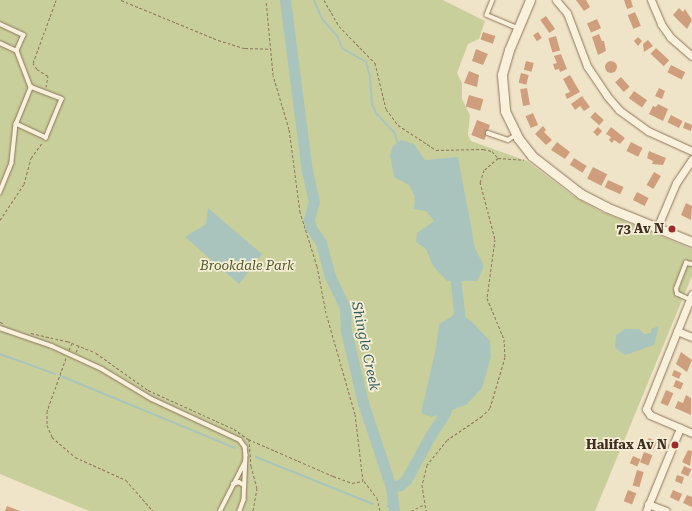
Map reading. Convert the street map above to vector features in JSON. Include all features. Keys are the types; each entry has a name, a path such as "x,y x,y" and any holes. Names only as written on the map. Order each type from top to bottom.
{"street":[{"path":"530,0 518,28 502,75 504,104 516,135 532,156 580,194 692,242"},
{"path":"556,0 567,13 587,66 607,96 619,110 648,131 692,151"},
{"path":"651,0 661,24 670,37 692,56"},
{"path":"657,228 676,183 692,159"},
{"path":"691,297 646,409 650,415 692,433"},
{"path":"677,331 692,337"},
{"path":"666,511 647,507 680,428"}],"lane":[{"path":"493,0 487,15 518,28"},
{"path":"0,24 24,35 17,51"},
{"path":"0,43 17,51 31,87 16,124 12,163 0,193"},
{"path":"16,124 44,137 62,99 31,87"},
{"path":"488,133 508,140 516,135"},
{"path":"691,297 677,294 676,289 686,263 692,264"},
{"path":"0,328 75,356 114,374 152,399 234,436 245,447 246,459 244,500 240,511"},
{"path":"220,511 232,484 246,459"},
{"path":"232,484 238,482 244,486"}],"path":[{"path":"44,92 48,76 37,69 33,63 56,0"},
{"path":"121,0 218,40 245,48 270,49"},
{"path":"266,0 273,76 289,129 300,212 317,266 326,313 355,414 364,481 377,498 380,511"},
{"path":"324,0 339,26 372,58 378,72 386,109 398,125 436,150 483,149 492,151 498,158 524,160"},
{"path":"0,220 24,184 31,158 44,137"},
{"path":"426,511 422,485 427,465 447,440 490,408 505,357 504,339 487,298 495,233 482,197 480,182 484,170 498,158"},
{"path":"0,322 6,324"},
{"path":"26,332 72,343 100,355 148,390 228,426 248,439 339,478 352,482 364,481"},
{"path":"69,350 72,343"},
{"path":"75,356 79,346"},
{"path":"66,356 46,411 47,425 52,437 76,457 126,480 153,511"},
{"path":"248,439 251,466 257,488 253,511"},
{"path":"411,511 424,505"}],"green space":[{"name":"Brookdale Park","path":"0,0 443,0 485,21 479,39 468,44 457,73 462,83 462,99 470,115 468,135 471,141 527,161 573,196 600,211 692,249 692,276 595,511 89,511 0,474"}],"water":[{"path":"401,140 414,144 425,160 458,157 475,248 484,266 477,281 447,281 433,266 426,249 416,242 417,233 434,221 426,211 414,209 415,197 409,185 394,177 390,155 393,146"},
{"path":"208,208 262,254 239,284 185,237 206,224"},
{"path":"459,312 473,323 490,341 491,357 482,388 466,405 432,417 421,413 436,348 439,324"},
{"path":"659,326 654,345 625,355 615,348 616,335 625,329 639,329 644,334 651,333 651,329"}],"building":[{"path":"576,0 586,0 590,7 584,11"},
{"path":"624,0 631,0 633,7 627,9"},
{"path":"679,8 683,12 685,9 692,20 687,29 673,15"},
{"path":"635,12 641,26 633,29 628,15"},
{"path":"546,16 555,29 549,33 540,20"},
{"path":"597,19 601,28 591,33 587,23"},
{"path":"483,32 495,36 493,44 481,40"},
{"path":"538,32 542,38 537,41 533,35"},
{"path":"599,34 602,41 604,41 606,51 598,55 592,37"},
{"path":"556,36 560,50 552,53 548,38"},
{"path":"638,37 642,41 638,46 634,41"},
{"path":"648,40 653,46 644,52 643,44"},
{"path":"656,48 669,60 664,66 651,54"},
{"path":"476,49 488,54 483,65 472,61"},
{"path":"561,54 567,69 560,72 559,69 555,70 553,64 557,63 554,56"},
{"path":"526,61 534,63 532,72 524,70"},
{"path":"609,61 613,61 617,67 613,73 609,73 605,69 605,65"},
{"path":"671,65 685,72 682,79 667,72"},
{"path":"469,71 479,75 477,87 464,83"},
{"path":"521,73 529,75 526,85 519,83"},
{"path":"570,75 580,92 567,99 565,94 570,92 563,79"},
{"path":"621,77 630,87 624,92 615,82"},
{"path":"527,88 530,105 523,106 520,89"},
{"path":"659,88 665,91 662,99 655,96"},
{"path":"634,91 647,100 642,108 629,98"},
{"path":"469,95 483,99 480,111 466,107"},
{"path":"582,96 590,107 584,111 580,106 575,110 571,104"},
{"path":"658,104 668,109 663,121 649,114 653,106 656,107"},
{"path":"595,112 604,120 599,125 590,117"},
{"path":"533,113 538,125 531,128 526,116"},
{"path":"671,115 683,121 679,128 667,122"},
{"path":"477,120 490,125 484,140 471,135"},
{"path":"685,122 692,125 691,131 683,128"},
{"path":"543,126 546,130 544,132 552,140 546,145 535,134"},
{"path":"598,127 602,131 597,136 593,132"},
{"path":"611,127 625,138 620,144 614,140 612,143 609,140 611,137 606,134"},
{"path":"557,142 570,152 565,159 551,150"},
{"path":"631,142 643,148 638,157 626,151"},
{"path":"649,151 666,158 663,165 652,164 653,161 647,158"},
{"path":"574,158 587,166 582,173 570,165"},
{"path":"593,167 607,174 601,186 587,179"},
{"path":"654,172 661,176 653,189 646,185"},
{"path":"608,180 624,187 620,194 605,187"},
{"path":"637,192 649,198 644,206 633,200"},
{"path":"686,203 692,206 691,220 681,215"},
{"path":"681,352 692,360 687,372 676,364"},
{"path":"674,370 681,373 679,379 672,376"},
{"path":"676,380 683,383 681,390 673,386"},
{"path":"666,390 673,393 668,406 661,403"},
{"path":"686,395 691,398 691,415 675,408 678,401 683,403"},
{"path":"649,438 657,442 653,450 645,446"},
{"path":"688,450 692,451 690,466 682,462"},
{"path":"644,452 652,455 648,465 640,462"},
{"path":"633,456 640,459 637,466 630,463"},
{"path":"684,466 691,469 688,476 681,473"},
{"path":"637,470 644,472 639,487 633,485"},
{"path":"677,475 684,477 682,484 675,481"},
{"path":"628,490 636,493 632,504 624,501"},
{"path":"673,490 682,494 679,501 670,497"},
{"path":"687,495 692,497 692,507 683,503"},
{"path":"7,506 20,511 5,511"}],"waterway":[{"name":"Shingle Creek","path":"285,0 307,171 314,201 309,219 311,228 321,243 330,276 345,308 346,331 363,403 391,487 394,511"},
{"path":"314,0 322,19 338,37 342,48 366,62 370,76 372,104 376,113 394,132 398,143"},
{"path":"454,266 459,312 457,326"},
{"path":"0,354 55,374"},
{"path":"61,376 235,448"},
{"path":"391,487 400,485 406,480 430,436 445,413 449,399"},
{"path":"256,457 373,504"},
{"name":"Shingle Creek","path":"387,506 394,506"}],"place":[{"name":"73 Av N","path":"672,229"},
{"name":"Halifax Av N","path":"675,445"}]}
